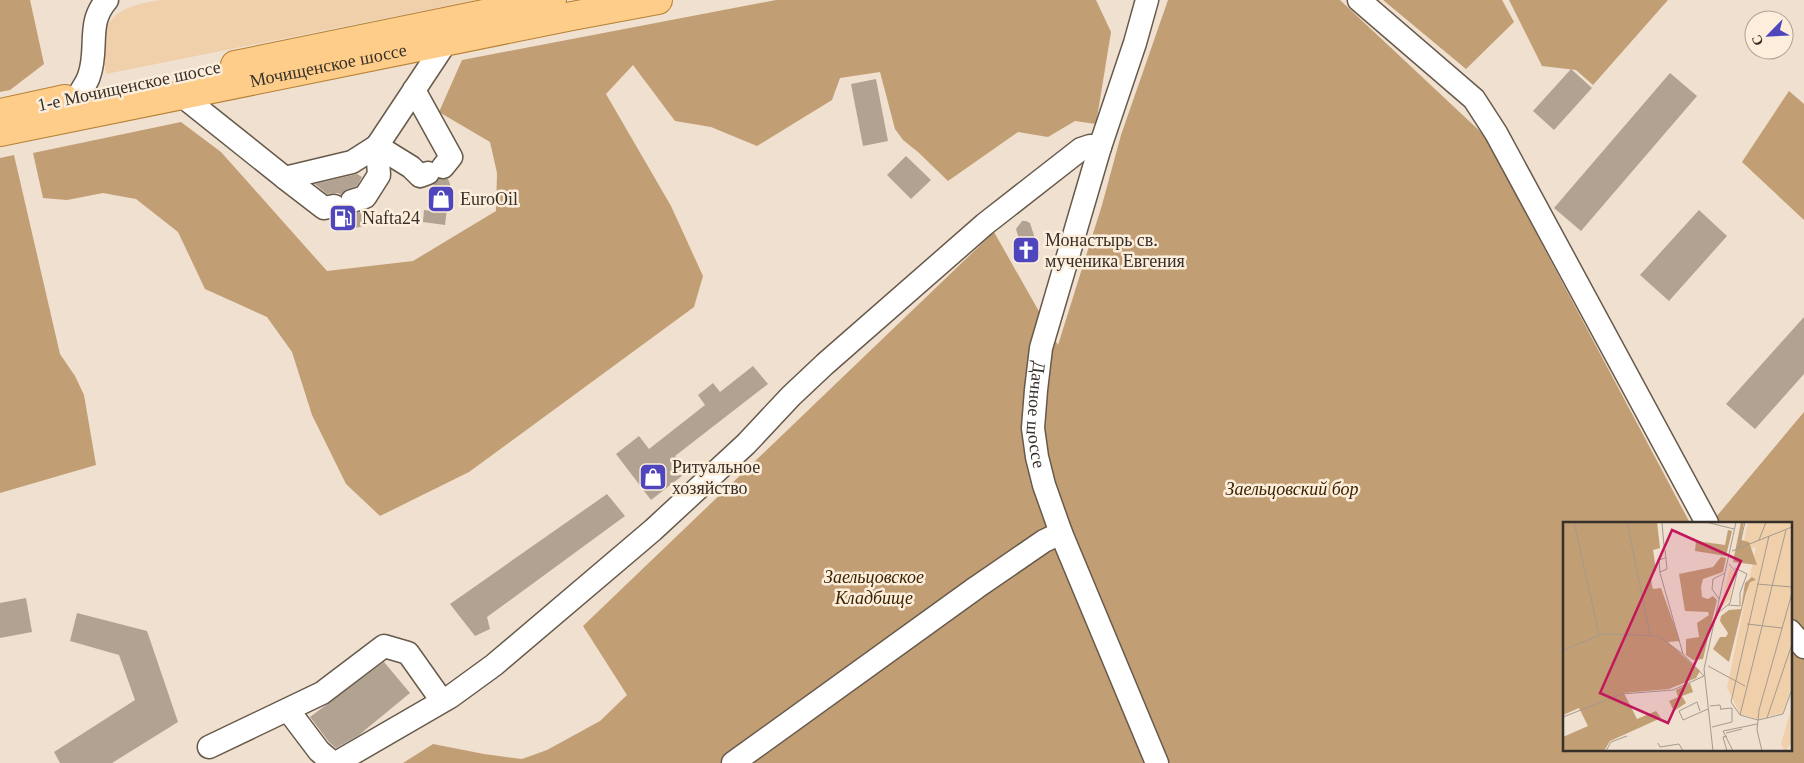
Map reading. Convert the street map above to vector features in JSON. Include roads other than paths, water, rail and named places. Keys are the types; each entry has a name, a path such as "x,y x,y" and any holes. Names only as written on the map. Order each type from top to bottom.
{"main road":[{"name":"1-е Мочищенское шоссе","path":"0,112 552,0"},
{"name":"Мочищенское шоссе","path":"0,132 658,0"}],"street":[{"path":"78,97 89,75 93,52 94,22 89,0"},
{"path":"94,22 107,0"},
{"name":"Дачное шоссе","path":"1147,0 1135,43 1100,147 1042,348 1033,428 1037,457 1044,484 1061,533 1157,763"},
{"path":"1359,0 1455,81 1474,100 1483,113 1501,142 1706,522"},
{"path":"284,178 352,162 377,146 446,42"},
{"path":"377,146 411,167 420,176 435,170 451,157 414,90"},
{"path":"181,95 324,208 365,198 380,175 377,146"},
{"path":"288,710 319,751 334,763 450,697 494,665 653,530 746,444 791,396 825,364 985,224 1081,149 1090,146 1100,147"},
{"path":"733,763 977,587 1044,541 1061,533"},
{"path":"1792,633 1804,647"},
{"path":"209,747 322,693 384,646 408,653 442,701"}],"place":[{"name":"EuroOil","path":"441,199"},
{"name":"Nafta24","path":"343,218"},
{"name":"Монастырь св. мученика Евгения","path":"1026,250"},
{"name":"Ритуальное хозяйство","path":"653,477"}],"park label":[{"name":"Заельцовский бор","path":"1292,489"},
{"name":"Заельцовское Кладбище","path":"874,587"}]}
